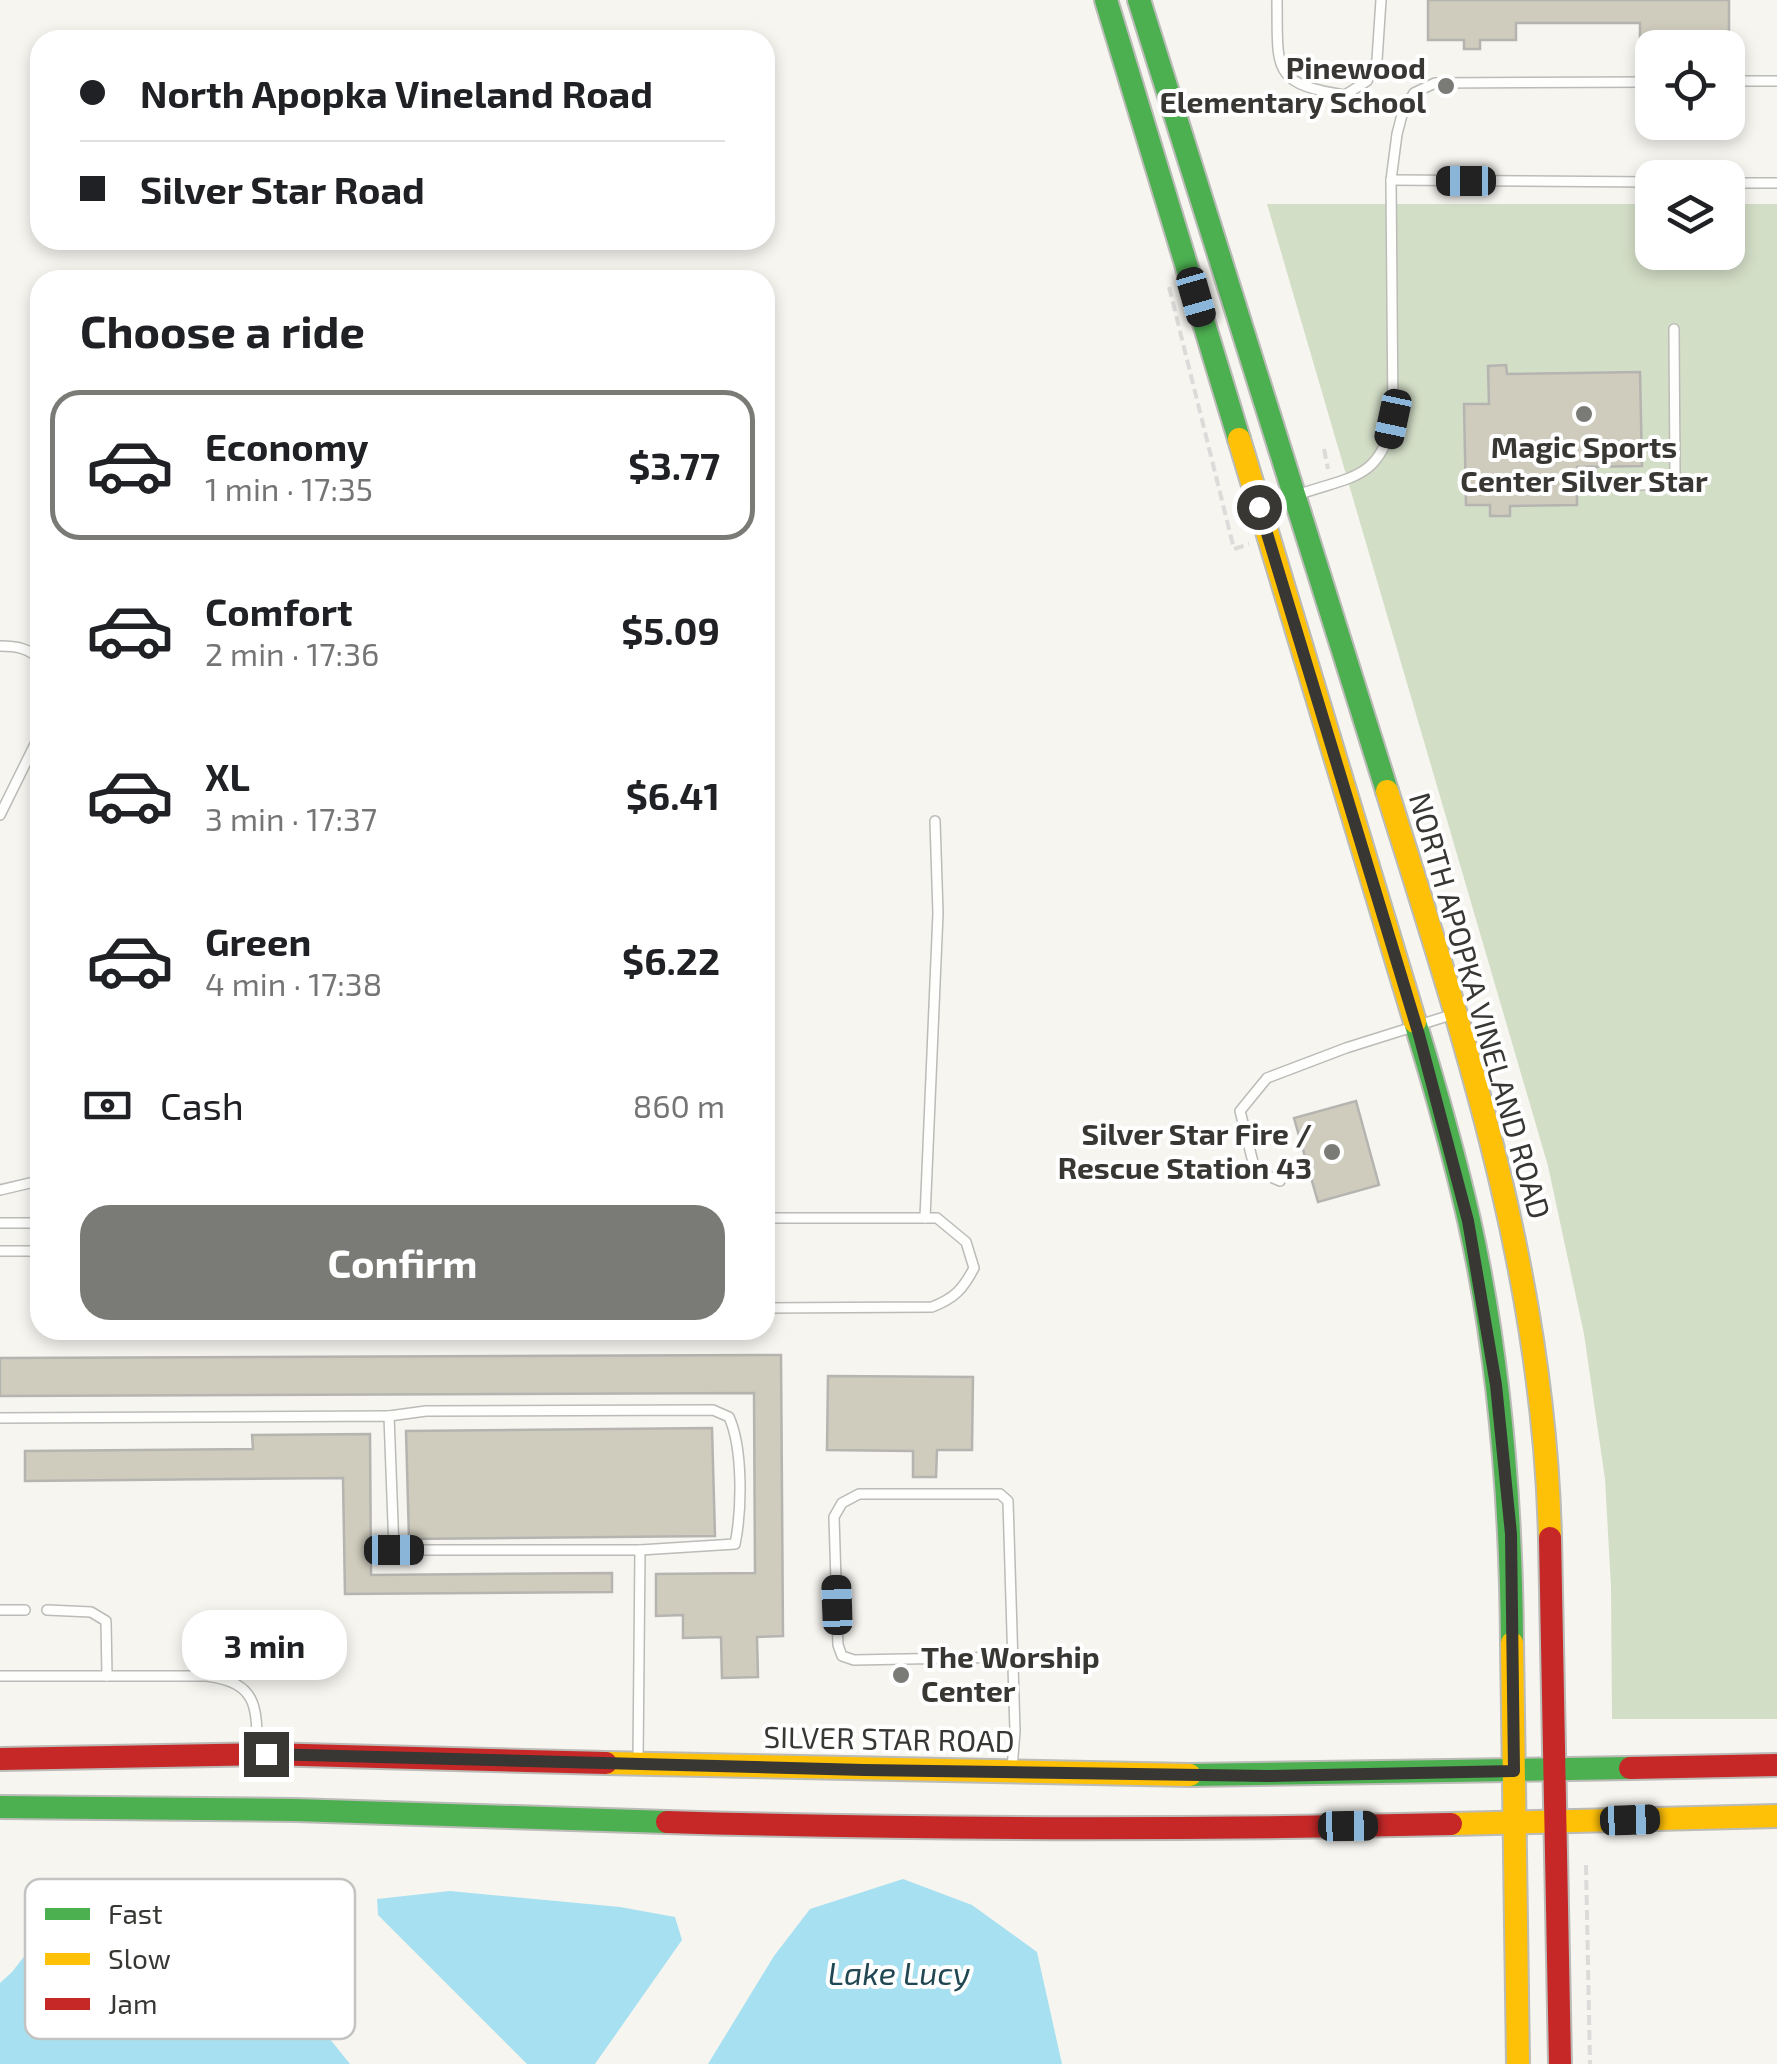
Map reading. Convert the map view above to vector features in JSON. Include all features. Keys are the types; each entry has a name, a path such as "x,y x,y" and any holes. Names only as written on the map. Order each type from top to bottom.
{"main road":[{"path":"1106,0 1416,1026 1468,1221 1496,1385 1511,1534 1518,2064"},
{"name":"NORTH APOPKA VINELAND ROAD","path":"1139,0 1457,1014 1501,1172 1533,1332 1548,1459 1560,2064"},
{"name":"SILVER STAR ROAD","path":"0,1758 257,1754 1269,1776 1777,1764"},
{"path":"0,1807 295,1810 838,1827 1513,1824 1777,1816"}],"street":[{"path":"1259,507 1295,496"}],"lane":[{"path":"1277,0 1279,66 1292,82 1345,95 1367,80 1377,60 1381,0"},
{"path":"1745,82 1777,81"},
{"path":"1295,496 1368,470 1386,448 1393,419 1391,180 1396,134 1414,93 1435,83 1635,82"},
{"path":"1391,180 1635,182"},
{"path":"1745,183 1777,183"},
{"path":"1598,488 1668,483 1675,475 1674,329"},
{"path":"0,646 15,646 30,653"},
{"path":"0,816 30,754"},
{"path":"926,1218 938,913 935,821"},
{"path":"1280,1180 1255,1170 1240,1111 1267,1078 1346,1048 1457,1014"},
{"path":"0,1190 30,1183"},
{"path":"775,1218 937,1218 966,1242 974,1268 964,1288 952,1299 932,1306 775,1308"},
{"path":"0,1223 30,1223"},
{"path":"0,1251 30,1251"},
{"path":"0,1418 713,1410 730,1417 737,1435 735,1544 640,1550 394,1550 389,1416"},
{"path":"1011,1658 854,1660 842,1656 838,1645 834,1517 842,1502 859,1494 1000,1494 1008,1501 1015,1732 1012,1772"},
{"path":"638,1764 640,1550"},
{"path":"0,1610 25,1610"},
{"path":"47,1610 91,1612 106,1621 107,1676"},
{"path":"0,1676 230,1679 245,1690 257,1710 257,1754"}],"path":[{"path":"1168,279 1234,549 1256,542"},
{"path":"1586,1865 1590,2064"}],"green space":[{"path":"1267,204 1635,204 1635,270 1745,270 1745,204 1777,204 1777,1719 1612,1719 1605,1479 1584,1334 1548,1166"}],"water":[{"name":"Lake Lucy","path":"903,1879 972,1905 1037,1952 1062,2064 708,2064 774,1956 810,1909"},
{"path":"450,1891 620,1907 675,1917 682,1940 595,2064 527,2064 378,1915 377,1899"},
{"path":"25,1955 25,2039 330,2039 350,2064 0,2064 0,1983"}],"building":[{"path":"1428,0 1729,0 1729,30 1640,30 1640,23 1516,23 1516,40 1480,40 1480,49 1464,49 1464,40 1428,40"},
{"path":"1506,365 1507,374 1640,372 1642,466 1577,467 1577,505 1510,506 1510,516 1490,516 1490,505 1466,505 1464,404 1489,404 1488,366"},
{"path":"1356,1101 1379,1185 1318,1202 1294,1118"},
{"path":"781,1355 783,1636 757,1637 758,1677 722,1678 721,1637 683,1638 683,1615 656,1616 656,1574 755,1573 754,1393 0,1396 0,1358"},
{"path":"828,1376 973,1377 972,1450 937,1450 936,1477 913,1477 913,1451 827,1450"},
{"path":"712,1428 715,1536 409,1539 406,1431"},
{"path":"370,1434 371,1575 612,1573 612,1592 345,1594 343,1478 25,1481 25,1451 253,1449 252,1435"}],"traffic: fast":[{"path":"1106,0 1239,439"},
{"path":"1139,0 1387,791"},
{"path":"1415,1022 1463,1195 1489,1324 1506,1484 1512,1643"},
{"path":"1190,1775 1630,1768"},
{"path":"0,1807 295,1810 667,1822"}],"traffic: slow":[{"path":"1239,439 1415,1022"},
{"path":"1387,791 1445,976 1496,1159 1533,1345 1550,1538"},
{"path":"1512,1643 1518,2064"},
{"path":"606,1763 1190,1775"},
{"path":"1451,1824 1777,1816"}],"traffic: jam":[{"path":"1550,1538 1560,2064"},
{"path":"0,1759 266,1754 606,1763"},
{"path":"1630,1768 1777,1765"},
{"path":"667,1822 1059,1828 1451,1824"}],"place":[{"name":"Pinewood Elementary School","path":"1446,86"},
{"name":"Magic Sports Center Silver Star","path":"1584,414"},
{"name":"Silver Star Fire / Rescue Station 43","path":"1332,1152"},
{"name":"The Worship Center","path":"901,1675"}],"route":[{"path":"266,1754 1269,1776 1514,1771 1511,1534 1496,1385 1468,1221 1419,1035 1259,507"}]}
